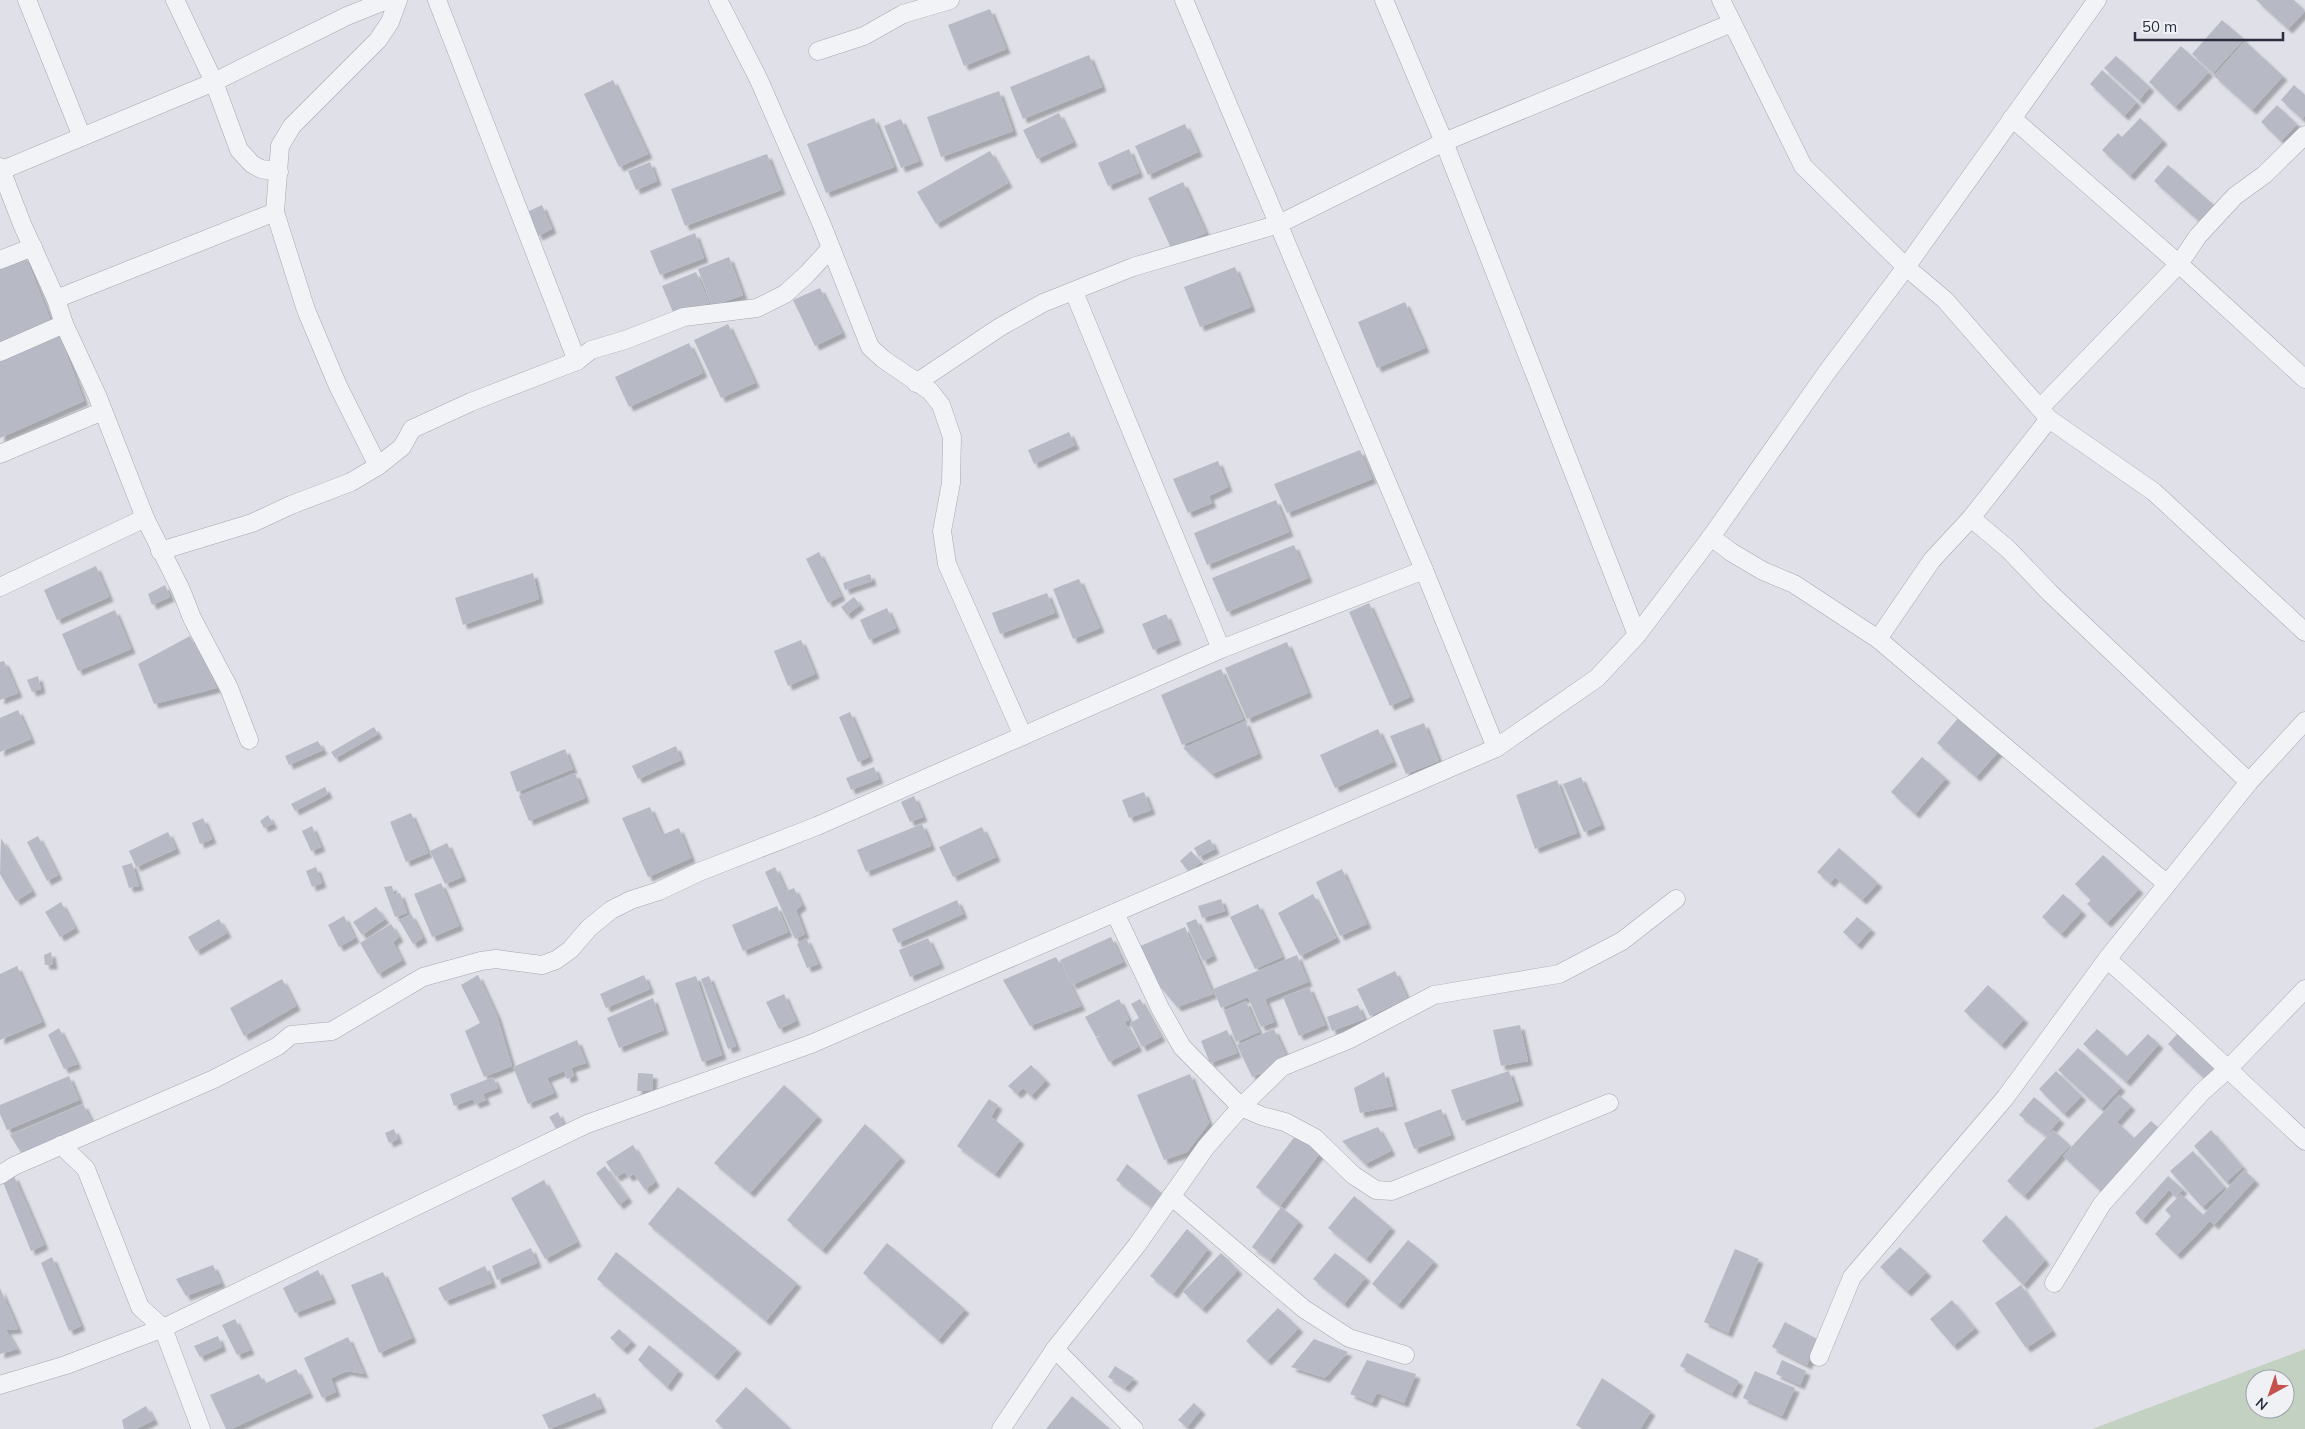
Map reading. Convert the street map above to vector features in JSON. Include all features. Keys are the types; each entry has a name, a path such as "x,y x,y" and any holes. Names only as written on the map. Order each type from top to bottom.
{"street":[{"path":"27,0 82,137"},
{"path":"175,0 214,82 239,150 252,164 261,169 279,172"},
{"path":"249,740 229,688 192,618 181,590 145,518 103,411 64,324 56,299 22,224 1,169 214,82 347,16 387,0"},
{"path":"378,466 338,386 306,310 275,212 280,146 292,126 378,40 390,22 398,0"},
{"path":"437,0 577,361"},
{"path":"718,0 759,80 831,248 870,347 916,383 930,391 941,405 952,438 951,483 942,531 947,564 1023,736"},
{"path":"818,50 864,36 903,14 950,0"},
{"path":"1184,0 1424,570 1496,748"},
{"path":"1384,0 1444,142 1637,635"},
{"path":"1721,0 1802,166 1906,266 1945,300 2044,413 2154,492 2305,632"},
{"path":"0,1385 66,1365 163,1328 587,1124 811,1044 1496,748 1597,678 1637,635 1711,538 1827,372 2098,0"},
{"path":"916,383 1017,317 1043,303 1133,268 1279,224 1444,142 1732,23"},
{"path":"2012,118 2179,264 2305,378"},
{"path":"1878,639 1932,560 1971,518 2044,413 2179,264 2198,236 2235,196 2303,144"},
{"path":"56,299 275,212"},
{"path":"0,260 33,247"},
{"path":"160,550 252,524 292,504 351,482 378,466 402,447 412,429 471,402 577,361 591,350 625,340 684,317 757,308 785,294 831,248"},
{"path":"1074,292 1220,649"},
{"path":"0,352 64,324"},
{"path":"0,454 103,411"},
{"path":"0,587 145,518"},
{"path":"1971,518 2008,549 2050,593 2249,782"},
{"path":"1711,538 1763,571 1794,584 1878,639 2167,884"},
{"path":"0,1175 14,1166 214,1079 278,1046 291,1035 332,1031 423,976 496,959 542,965 556,960 570,950 589,928 604,916 631,900 817,826 1220,649 1424,570"},
{"path":"1819,1357 1852,1277 2005,1098 2107,959 2249,782 2305,720"},
{"path":"1001,1429 1055,1349 1137,1245 1206,1147 1241,1107 1282,1067 1348,1040 1434,995 1559,974 1622,941 1676,899"},
{"path":"1115,913 1160,1008 1182,1047 1241,1107 1262,1116 1285,1122 1315,1138 1353,1175 1376,1190 1392,1191 1609,1103"},
{"path":"2107,959 2228,1068 2305,1141"},
{"path":"2054,1283 2102,1204 2202,1092 2305,990"},
{"path":"61,1145 86,1169 140,1307 163,1328 201,1429"},
{"path":"1171,1196 1304,1309 1349,1338 1405,1355"},
{"path":"1055,1349 1134,1429"}],"green space":[{"path":"2305,1349 2305,1429 2092,1429 2245,1372 2245,1419 2295,1419 2295,1369 2252,1369"}],"building":[{"path":"2256,0 2294,0 2305,11 2288,29"},
{"path":"990,9 1006,49 964,66 948,25"},
{"path":"2222,20 2244,39 2213,73 2192,54"},
{"path":"2245,41 2283,76 2252,110 2214,76"},
{"path":"2181,46 2209,72 2175,107 2149,82"},
{"path":"1089,55 1102,87 1023,119 1010,87"},
{"path":"2116,56 2150,87 2139,100 2104,68"},
{"path":"2102,70 2137,102 2124,116 2090,84"},
{"path":"613,80 648,154 619,167 584,94"},
{"path":"2294,85 2305,95 2305,115 2302,119 2281,100"},
{"path":"999,91 1013,131 941,157 927,117"},
{"path":"2277,105 2297,124 2281,141 2261,122"},
{"path":"1059,113 1073,142 1037,159 1023,130"},
{"path":"874,118 894,167 826,193 807,144"},
{"path":"2140,118 2163,140 2130,176 2102,150 2118,133 2122,137"},
{"path":"901,119 919,161 901,168 884,126"},
{"path":"1185,124 1198,152 1148,175 1135,146"},
{"path":"1129,149 1139,173 1108,186 1098,163"},
{"path":"990,151 1008,183 936,224 917,192"},
{"path":"767,154 781,190 685,226 671,189"},
{"path":"650,162 657,181 636,190 628,171"},
{"path":"2168,165 2214,205 2200,222 2154,181"},
{"path":"1183,182 1206,233 1171,248 1148,198"},
{"path":"542,205 552,229 538,236 527,212"},
{"path":"695,233 704,258 660,275 650,251"},
{"path":"25,255 52,324 0,346 0,266"},
{"path":"729,257 743,295 712,306 698,269"},
{"path":"1235,267 1251,307 1200,327 1184,287"},
{"path":"696,272 709,303 675,317 662,286"},
{"path":"820,288 842,333 815,346 793,300"},
{"path":"1405,302 1425,348 1377,368 1358,322"},
{"path":"728,324 755,383 721,398 694,340"},
{"path":"58,331 84,401 0,438 0,355"},
{"path":"689,343 703,373 629,407 615,377"},
{"path":"1069,432 1075,445 1034,464 1028,450"},
{"path":"1360,450 1372,479 1287,513 1274,484"},
{"path":"1218,461 1228,487 1209,496 1212,503 1188,513 1173,479"},
{"path":"1276,500 1289,532 1207,565 1194,533"},
{"path":"1294,545 1308,578 1227,612 1212,578"},
{"path":"819,552 841,596 828,603 806,559"},
{"path":"96,566 109,597 57,620 44,590"},
{"path":"533,573 539,599 463,625 455,598"},
{"path":"870,574 872,581 845,590 843,583"},
{"path":"1079,579 1100,628 1073,639 1053,589"},
{"path":"165,585 170,597 152,605 148,594"},
{"path":"1047,593 1055,613 1000,634 992,613"},
{"path":"854,597 860,605 847,615 841,607"},
{"path":"1369,603 1410,697 1390,706 1349,612"},
{"path":"887,608 896,628 869,640 860,620"},
{"path":"115,610 131,649 78,671 62,634"},
{"path":"1166,614 1177,640 1153,650 1142,624"},
{"path":"190,636 217,688 154,704 138,664"},
{"path":"801,640 815,674 788,686 774,651"},
{"path":"1287,642 1308,693 1247,719 1225,668"},
{"path":"4,661 18,693 0,700 0,662"},
{"path":"1221,669 1243,719 1182,745 1161,695"},
{"path":"38,676 41,689 32,692 27,680"},
{"path":"18,710 31,739 0,752 0,718"},
{"path":"850,712 869,757 858,762 839,717"},
{"path":"1959,717 1999,751 1976,777 1937,743"},
{"path":"1245,721 1258,754 1212,774 1183,748"},
{"path":"1424,723 1439,761 1406,774 1390,736"},
{"path":"374,727 378,734 335,758 331,752"},
{"path":"1378,729 1393,762 1335,788 1320,755"},
{"path":"318,741 323,750 289,765 285,756"},
{"path":"676,746 681,760 638,779 632,766"},
{"path":"565,749 573,769 517,792 510,772"},
{"path":"1922,757 1946,778 1915,814 1891,792"},
{"path":"874,767 879,779 851,790 846,778"},
{"path":"575,773 585,798 529,821 519,796"},
{"path":"1581,777 1601,825 1584,832 1563,784"},
{"path":"1557,780 1577,833 1535,849 1516,795"},
{"path":"325,787 328,794 295,811 291,804"},
{"path":"1144,792 1151,810 1129,818 1122,800"},
{"path":"914,796 923,817 910,822 901,802"},
{"path":"650,807 662,835 679,828 691,858 648,877 622,818"},
{"path":"411,813 428,853 406,862 390,822"},
{"path":"268,815 273,824 264,828 260,821"},
{"path":"203,818 212,839 200,844 192,823"},
{"path":"922,824 931,846 866,872 857,850"},
{"path":"312,826 321,847 311,851 302,831"},
{"path":"982,827 996,857 953,877 939,847"},
{"path":"168,832 176,849 136,867 129,851"},
{"path":"38,836 58,875 47,881 27,842"},
{"path":"1,838 32,891 16,901 0,874"},
{"path":"1210,839 1215,849 1199,857 1194,848"},
{"path":"447,843 462,877 445,884 430,851"},
{"path":"1839,848 1878,883 1862,900 1835,877 1830,883 1817,872"},
{"path":"1191,851 1201,862 1189,872 1180,861"},
{"path":"2103,855 2139,889 2107,923 2087,904 2091,900 2075,884"},
{"path":"132,863 139,886 129,888 122,866"},
{"path":"316,867 322,883 312,887 306,871"},
{"path":"775,867 786,891 794,888 802,905 796,910 805,934 795,939 765,872"},
{"path":"1342,869 1367,924 1340,936 1316,882"},
{"path":"441,883 459,926 432,937 414,894"},
{"path":"392,886 394,895 400,893 407,913 395,917 384,887"},
{"path":"1313,894 1336,938 1300,956 1278,913"},
{"path":"2063,894 2082,911 2061,934 2042,917"},
{"path":"1221,899 1225,911 1202,918 1198,906"},
{"path":"957,900 963,914 898,943 892,929"},
{"path":"61,902 75,928 60,937 45,912"},
{"path":"1258,904 1282,957 1255,969 1230,917"},
{"path":"777,906 788,932 743,951 732,925"},
{"path":"376,907 385,919 362,935 353,922"},
{"path":"411,914 423,938 413,944 399,920"},
{"path":"344,916 355,938 339,947 328,925"},
{"path":"1857,917 1871,929 1857,945 1843,932"},
{"path":"219,919 227,933 196,951 188,937"},
{"path":"1196,919 1213,956 1203,961 1186,923"},
{"path":"391,924 399,937 393,942 402,960 378,974 360,943"},
{"path":"1185,927 1213,994 1177,1007 1150,974 1138,947"},
{"path":"1111,937 1123,962 1072,985 1060,960"},
{"path":"806,938 818,964 807,968 797,944"},
{"path":"928,938 940,964 910,977 899,950"},
{"path":"51,952 53,965 45,965 44,955"},
{"path":"1297,955 1308,982 1265,999 1274,1022 1261,1027 1248,997 1221,1008 1213,989"},
{"path":"1056,957 1081,1006 1030,1026 1003,980"},
{"path":"17,966 42,1022 0,1040 0,974"},
{"path":"1395,971 1407,998 1370,1016 1357,989"},
{"path":"478,975 497,1016 512,1066 484,1077 465,1031 480,1023 461,985"},
{"path":"644,975 650,989 606,1008 600,994"},
{"path":"696,976 722,1055 702,1062 675,983"},
{"path":"709,976 736,1046 728,1049 701,979"},
{"path":"282,979 296,1006 244,1036 230,1008"},
{"path":"1988,985 2024,1019 2001,1045 1964,1011"},
{"path":"1309,987 1325,1025 1299,1036 1283,997"},
{"path":"784,994 796,1021 779,1029 766,1002"},
{"path":"653,998 664,1030 619,1048 607,1018"},
{"path":"1119,999 1129,1020 1096,1037 1085,1017"},
{"path":"1140,999 1161,1037 1142,1047 1130,1023 1139,1018 1131,1004"},
{"path":"1246,1001 1259,1032 1236,1042 1224,1011"},
{"path":"1358,1005 1364,1019 1332,1031 1327,1017"},
{"path":"1125,1023 1138,1047 1109,1062 1096,1038"},
{"path":"1520,1025 1528,1061 1501,1066 1493,1030"},
{"path":"59,1028 77,1064 64,1069 48,1035"},
{"path":"1274,1029 1289,1062 1252,1077 1237,1045"},
{"path":"2097,1029 2127,1056 2148,1034 2159,1044 2126,1082 2083,1044"},
{"path":"1227,1030 1237,1053 1210,1063 1201,1041"},
{"path":"2180,1031 2221,1068 2208,1082 2168,1044"},
{"path":"577,1040 586,1063 571,1068 574,1076 567,1079 564,1071 547,1078 554,1093 528,1104 513,1067"},
{"path":"2078,1048 2121,1087 2101,1109 2058,1070"},
{"path":"1031,1065 1046,1080 1031,1096 1023,1088 1017,1094 1008,1086"},
{"path":"1509,1071 1519,1101 1462,1121 1451,1090"},
{"path":"2056,1071 2082,1096 2064,1114 2039,1089"},
{"path":"1384,1072 1393,1106 1360,1113 1354,1088"},
{"path":"638,1073 653,1074 652,1091 637,1091"},
{"path":"1190,1074 1209,1123 1187,1152 1164,1160 1137,1095"},
{"path":"69,1076 79,1100 7,1130 0,1114 0,1105"},
{"path":"493,1077 498,1088 483,1094 486,1100 475,1104 473,1099 454,1106 450,1094"},
{"path":"784,1085 818,1116 750,1193 714,1163"},
{"path":"2119,1095 2131,1106 2117,1122 2134,1138 2151,1121 2162,1131 2104,1194 2063,1156"},
{"path":"2034,1097 2060,1119 2046,1136 2019,1115"},
{"path":"989,1099 998,1105 991,1117 1020,1140 995,1174 957,1146"},
{"path":"83,1104 93,1124 23,1156 10,1135"},
{"path":"1441,1109 1451,1135 1414,1149 1404,1123"},
{"path":"558,1112 564,1126 557,1130 549,1117"},
{"path":"865,1124 901,1157 822,1250 787,1220"},
{"path":"1378,1127 1391,1151 1365,1164 1342,1141"},
{"path":"394,1129 398,1139 389,1143 385,1133"},
{"path":"2053,1130 2070,1145 2024,1196 2007,1181"},
{"path":"2211,1130 2243,1167 2226,1182 2194,1146"},
{"path":"1296,1135 1320,1153 1280,1206 1256,1187"},
{"path":"633,1145 655,1182 645,1190 634,1174 628,1177 625,1172 616,1177 606,1162"},
{"path":"2193,1151 2225,1187 2202,1207 2170,1171"},
{"path":"1127,1164 1164,1195 1154,1209 1116,1180"},
{"path":"605,1166 628,1198 619,1205 596,1173"},
{"path":"2244,1170 2255,1180 2214,1225 2210,1221 2177,1255 2155,1234 2171,1216 2165,1210 2181,1194 2203,1215"},
{"path":"14,1176 44,1245 31,1251 2,1180"},
{"path":"2168,1176 2183,1189 2176,1197 2169,1190 2142,1220 2135,1213"},
{"path":"544,1180 577,1242 545,1259 511,1198"},
{"path":"678,1187 797,1283 766,1321 648,1224"},
{"path":"1354,1196 1391,1227 1366,1259 1328,1228"},
{"path":"1281,1207 1299,1221 1270,1260 1252,1247"},
{"path":"2006,1215 2045,1260 2023,1285 1982,1241"},
{"path":"1187,1229 1208,1249 1173,1294 1150,1276"},
{"path":"1408,1240 1434,1261 1398,1305 1372,1284"},
{"path":"887,1243 965,1309 938,1340 863,1273"},
{"path":"1900,1247 1927,1272 1907,1292 1880,1267"},
{"path":"531,1248 537,1263 497,1280 492,1266"},
{"path":"1735,1249 1759,1259 1728,1333 1704,1322"},
{"path":"616,1252 737,1349 714,1376 597,1279"},
{"path":"1221,1253 1238,1270 1202,1309 1183,1292"},
{"path":"1335,1253 1366,1277 1344,1304 1313,1279"},
{"path":"52,1257 81,1326 69,1331 41,1263"},
{"path":"213,1265 221,1283 186,1296 176,1279"},
{"path":"485,1266 492,1283 445,1301 438,1288"},
{"path":"318,1270 332,1299 295,1313 283,1288"},
{"path":"383,1272 412,1338 379,1353 351,1285"},
{"path":"2021,1285 2052,1331 2026,1348 1995,1303"},
{"path":"0,1288 18,1329 6,1330 17,1349 0,1354"},
{"path":"1952,1300 1975,1328 1953,1346 1930,1319"},
{"path":"1278,1308 1299,1328 1267,1361 1246,1341"},
{"path":"235,1319 250,1350 237,1355 222,1325"},
{"path":"1785,1322 1819,1340 1807,1365 1772,1347"},
{"path":"619,1329 632,1341 623,1350 610,1338"},
{"path":"218,1336 222,1347 200,1357 194,1346"},
{"path":"348,1337 364,1374 347,1371 331,1378 336,1392 322,1398 304,1358"},
{"path":"1314,1339 1348,1352 1325,1378 1291,1367"},
{"path":"649,1345 679,1370 667,1387 638,1360"},
{"path":"1687,1353 1739,1381 1732,1394 1680,1366"},
{"path":"1367,1360 1416,1374 1404,1403 1377,1393 1372,1403 1350,1394"},
{"path":"1782,1360 1806,1371 1800,1385 1776,1374"},
{"path":"1115,1366 1134,1378 1125,1388 1108,1377"},
{"path":"296,1369 309,1393 231,1429 226,1429 210,1395 259,1374 264,1384"},
{"path":"1755,1371 1795,1388 1782,1416 1743,1398"},
{"path":"1602,1378 1651,1411 1640,1429 1583,1429 1576,1425"},
{"path":"746,1387 791,1429 724,1429 715,1421"},
{"path":"595,1393 602,1408 549,1429 542,1415"},
{"path":"1072,1396 1110,1429 1046,1429"},
{"path":"1194,1403 1201,1410 1187,1427 1178,1420"},
{"path":"146,1406 154,1420 136,1429 124,1429 122,1420"}]}
